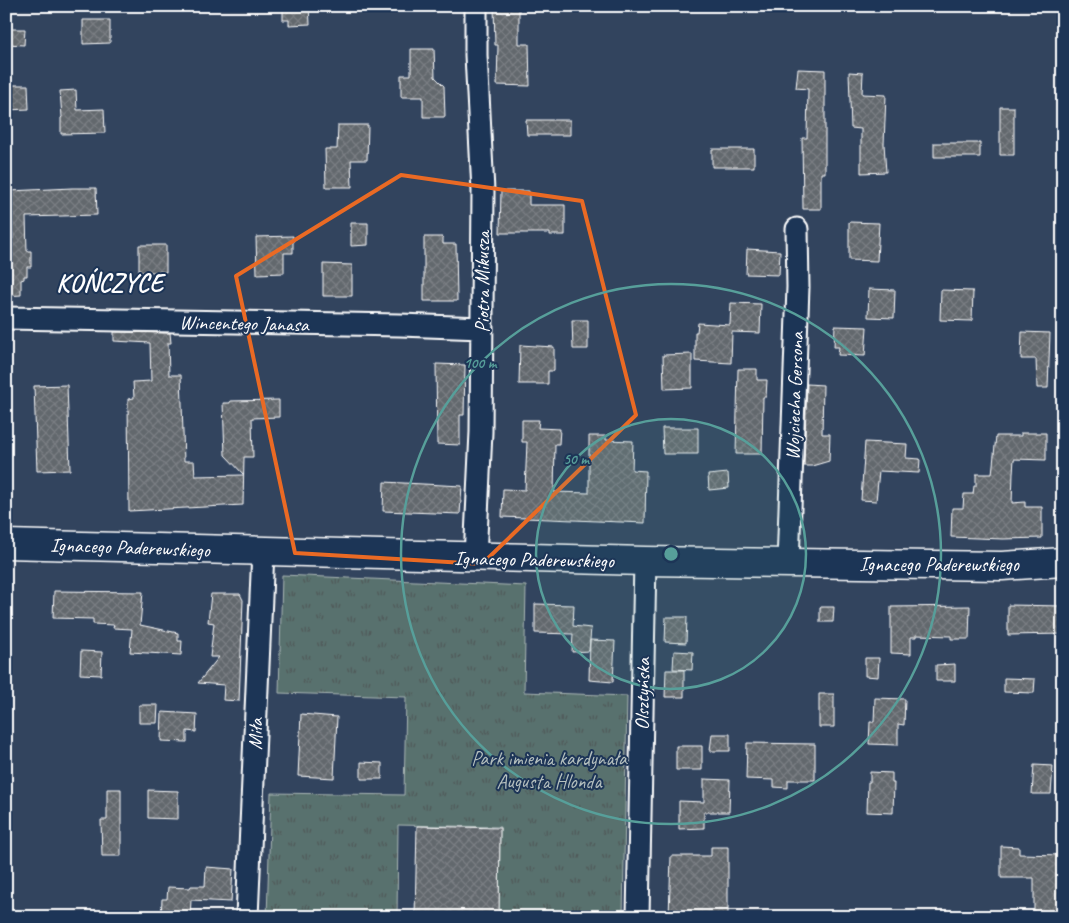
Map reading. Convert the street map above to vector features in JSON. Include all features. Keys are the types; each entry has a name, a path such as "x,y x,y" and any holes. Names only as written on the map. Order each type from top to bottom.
{"main road":[{"name":"Ignacego Paderewskiego","path":"6,544 475,558 788,564 1002,566 1063,562"}],"street":[{"name":"Piotra Mikusza","path":"475,558 481,432 483,191 476,55 476,6"},
{"name":"Wojciecha Gersona","path":"788,564 798,287 797,229"},
{"name":"Wincentego Janasa","path":"6,318 482,328"},
{"name":"Miła","path":"247,917 263,551"},
{"name":"Olsztyńska","path":"638,917 645,561"}],"highlighted area":[{"path":"401,175 582,201 636,415 482,564 295,553 236,276"}],"green space":[{"name":"Park imienia kardynała Augusta Hlonda","path":"282,575 526,586 524,692 627,696 623,917 499,917 500,827 398,825 397,917 267,917 271,793 404,795 406,697 279,693"}],"building":[{"path":"283,6 309,6 310,24 289,25 289,20 283,20"},
{"path":"494,6 519,6 519,44 529,44 530,86 497,85 498,45 495,45"},
{"path":"83,20 110,20 110,43 83,44"},
{"path":"6,29 25,29 24,45 6,44"},
{"path":"411,49 434,49 435,77 444,86 445,117 423,117 423,97 401,97 401,75 411,75"},
{"path":"798,69 825,70 825,173 821,173 821,209 803,209 802,138 807,138 808,89 796,88"},
{"path":"849,72 863,73 862,94 886,95 884,144 886,172 861,173 861,129 851,128"},
{"path":"6,85 28,85 29,109 6,110"},
{"path":"76,90 77,110 104,109 105,133 61,134 60,91"},
{"path":"1000,107 1014,107 1014,155 1000,155"},
{"path":"526,120 570,120 570,135 527,135"},
{"path":"338,125 368,125 367,160 351,160 352,187 326,187 325,149 337,149"},
{"path":"934,143 980,143 980,157 934,157"},
{"path":"712,149 754,149 754,167 712,167"},
{"path":"96,188 97,215 26,217 27,251 31,251 31,267 27,267 27,276 24,276 24,279 21,280 21,295 6,296 6,239 13,239 10,191"},
{"path":"501,191 529,191 529,205 565,205 565,235 550,235 550,233 500,233"},
{"path":"849,222 879,223 877,261 849,260"},
{"path":"351,223 368,223 368,245 351,246"},
{"path":"293,236 293,253 284,253 284,273 257,274 256,237"},
{"path":"424,237 443,237 443,244 456,244 457,301 424,301"},
{"path":"139,245 166,245 166,272 139,272"},
{"path":"747,249 780,251 779,275 746,274"},
{"path":"323,264 352,265 352,296 323,296"},
{"path":"869,289 895,290 894,318 868,317"},
{"path":"941,290 973,291 972,321 940,320"},
{"path":"731,303 761,304 760,333 732,332 731,363 695,361 695,332 697,332 698,323 730,325"},
{"path":"572,320 588,320 588,349 573,349"},
{"path":"835,326 867,327 865,356 838,355 839,347 834,347"},
{"path":"114,332 170,333 171,343 168,343 169,375 181,375 184,461 194,461 195,476 244,475 243,505 129,511 128,399 134,398 133,382 151,381 150,343 114,341"},
{"path":"1022,332 1050,333 1048,388 1037,388 1036,359 1021,359"},
{"path":"520,345 554,347 554,371 548,371 548,384 519,384"},
{"path":"692,354 692,388 664,389 663,355"},
{"path":"436,364 465,365 464,415 460,415 460,445 437,444"},
{"path":"738,369 757,369 757,380 767,380 766,397 763,397 762,454 736,454"},
{"path":"807,384 823,385 822,434 830,434 829,461 812,466 804,466"},
{"path":"67,385 70,470 37,471 34,386"},
{"path":"279,400 279,417 252,418 253,457 244,457 244,475 225,455 223,403 230,403 230,401"},
{"path":"522,420 539,420 538,428 560,429 559,444 555,444 554,492 589,493 589,436 606,436 606,440 633,441 632,470 646,471 645,523 502,517 503,489 525,490 527,442 522,442"},
{"path":"662,428 698,428 698,454 663,454"},
{"path":"1021,433 1046,433 1046,460 1014,459 1013,473 1012,503 1025,502 1025,507 1042,507 1042,538 951,537 952,508 963,508 964,494 973,494 974,486 976,486 976,474 992,474 996,436 1021,436"},
{"path":"865,442 907,444 906,458 920,459 919,473 879,471 876,501 861,500"},
{"path":"728,473 729,488 709,490 708,475"},
{"path":"384,482 462,486 460,514 383,511"},
{"path":"54,591 143,592 140,625 178,633 178,641 182,641 181,655 130,652 132,629 113,628 114,625 93,624 93,619 53,618"},
{"path":"211,594 240,594 243,600 239,701 223,700 224,685 198,683 219,657 210,657 214,623 208,622"},
{"path":"535,604 574,605 573,626 591,628 589,651 572,652 573,634 535,633"},
{"path":"1008,605 1063,606 1063,634 1008,635"},
{"path":"970,606 969,639 951,639 951,636 916,635 916,637 911,637 911,654 891,653 891,607"},
{"path":"820,607 834,607 833,622 820,622"},
{"path":"666,617 687,617 686,643 665,642"},
{"path":"590,640 615,641 613,682 589,680"},
{"path":"81,651 102,652 101,675 80,674"},
{"path":"674,651 693,652 692,670 673,669"},
{"path":"865,658 879,658 878,677 865,676"},
{"path":"955,664 955,681 936,681 936,665"},
{"path":"666,670 684,670 684,697 665,697"},
{"path":"1004,678 1035,679 1034,693 1004,692"},
{"path":"819,694 834,694 834,727 819,727"},
{"path":"875,698 905,699 904,725 898,724 898,745 869,744 870,722 874,722"},
{"path":"139,705 158,705 157,723 139,723"},
{"path":"162,712 197,714 196,732 187,731 187,742 161,741"},
{"path":"301,714 337,717 334,778 298,776"},
{"path":"712,734 730,734 730,751 710,751"},
{"path":"747,743 815,744 815,780 788,780 788,788 774,787 774,780 746,779"},
{"path":"676,746 702,746 702,770 676,770"},
{"path":"361,762 382,763 382,779 361,779"},
{"path":"1034,765 1053,766 1051,794 1032,794"},
{"path":"870,772 892,773 892,783 894,783 893,813 867,812"},
{"path":"704,779 730,780 729,812 704,812 704,828 679,829 679,801 704,802"},
{"path":"107,789 121,789 121,856 102,856 101,820 107,820"},
{"path":"148,790 178,791 178,819 148,818"},
{"path":"417,826 500,828 499,916 415,917"},
{"path":"1001,846 1019,847 1019,854 1062,855 1060,900 1063,900 1063,917 1034,917 1034,878 1001,878"},
{"path":"711,847 728,847 728,915 669,917 671,856 711,856"},
{"path":"206,867 233,869 231,902 191,900 190,917 161,917 162,899 167,899 168,887 190,888 191,886 205,886"}],"district":[{"name":"KOŃCZYCE","path":"110,282"}]}
